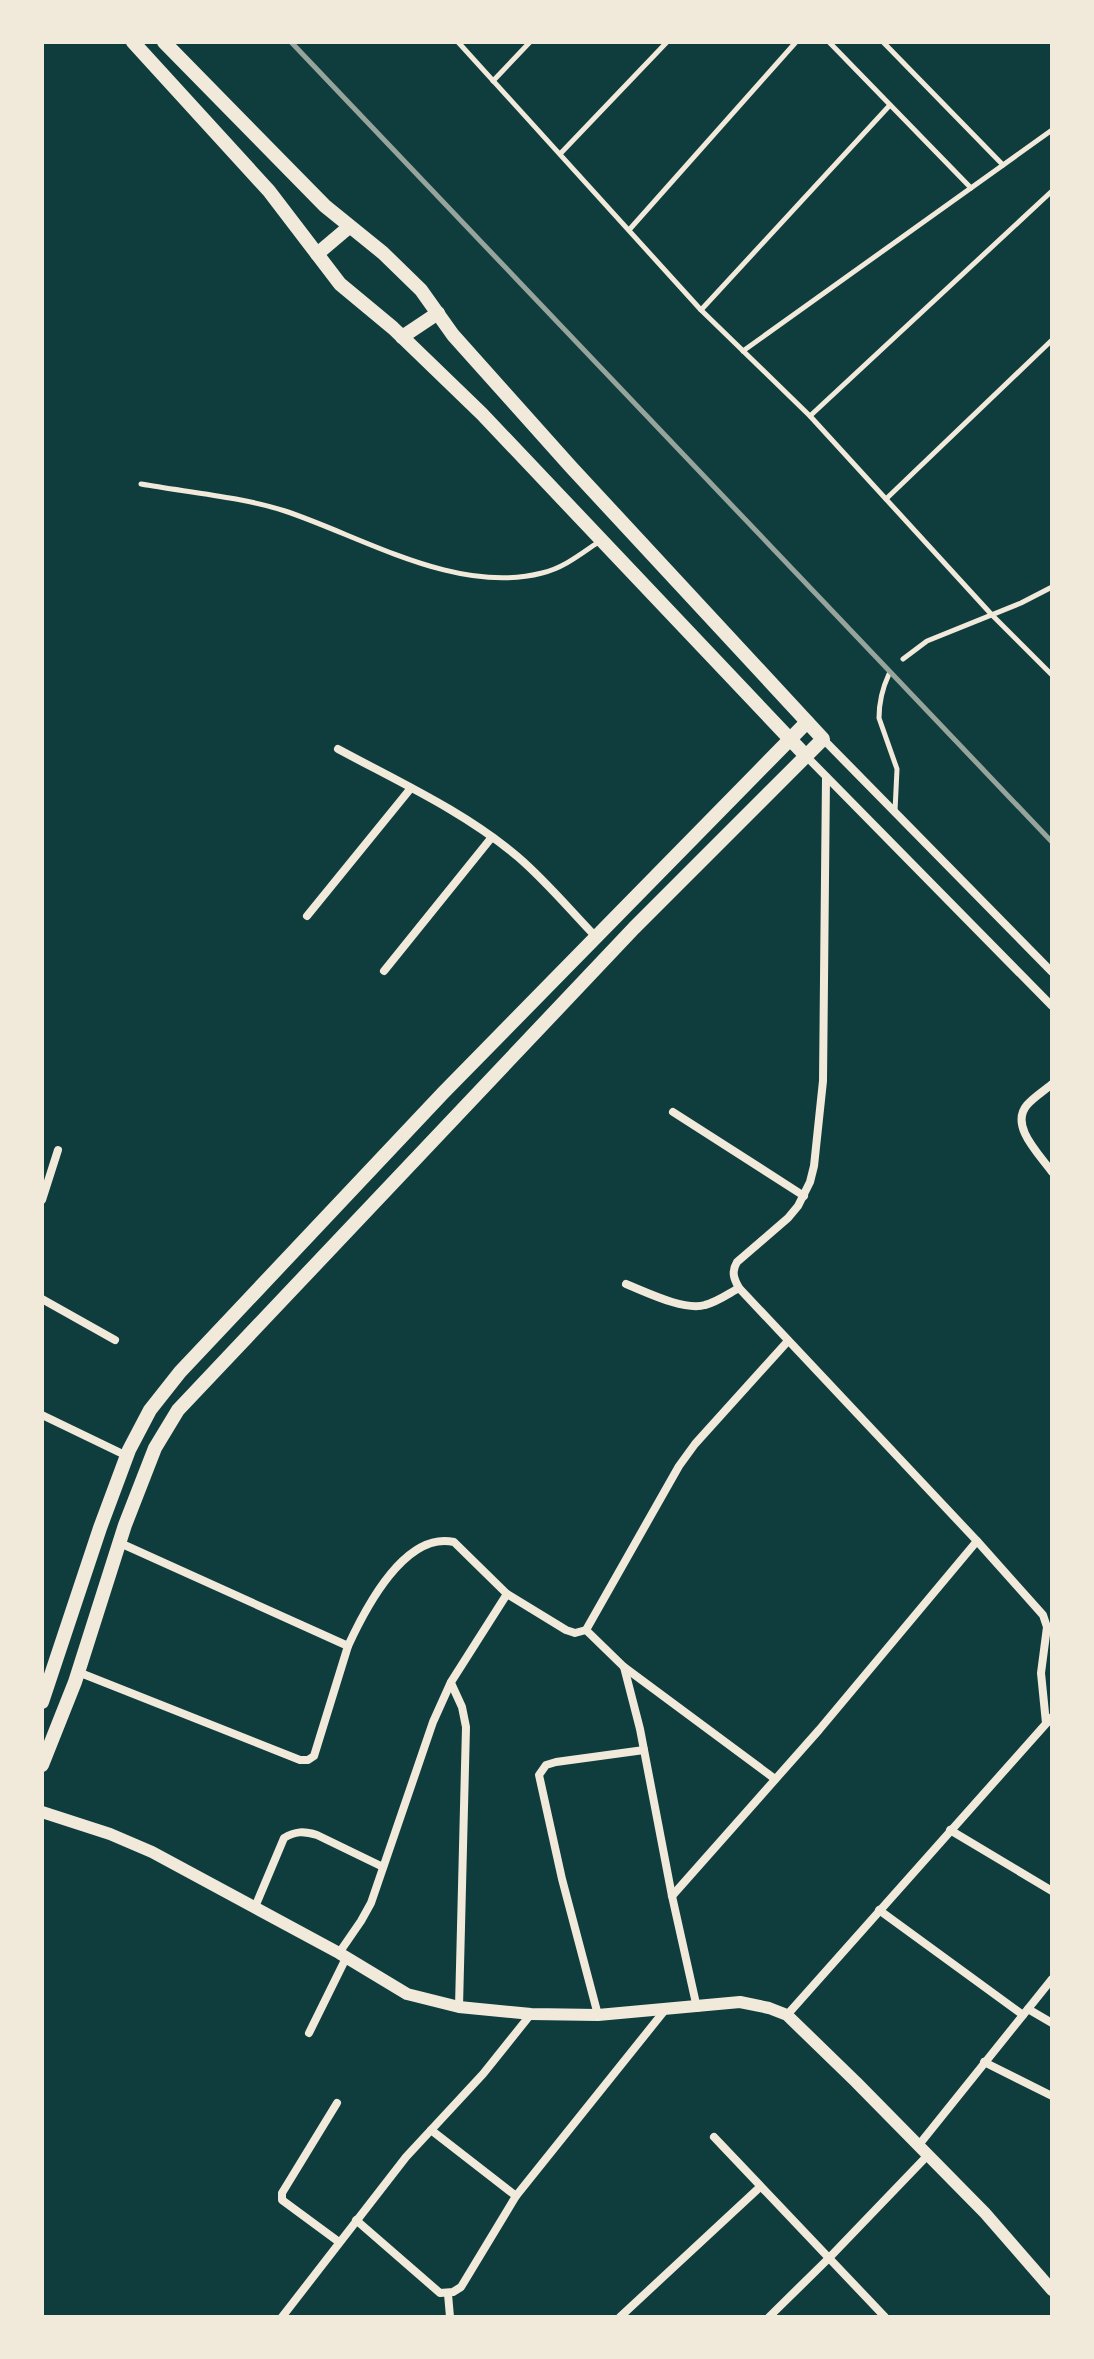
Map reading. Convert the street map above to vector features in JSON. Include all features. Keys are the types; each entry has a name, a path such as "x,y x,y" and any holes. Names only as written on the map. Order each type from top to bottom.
{"main road":[{"path":"133,42 269,191 340,284 402,337 482,414 806,756"},
{"path":"42,1765 78,1672 155,1448 178,1410 634,928 823,739 571,467 453,335 421,290 383,253 325,206 164,42"},
{"path":"317,254 349,227"},
{"path":"402,337 438,313"},
{"path":"42,1702 100,1528 127,1456 150,1410 180,1372 443,1093 807,722"}],"street":[{"path":"823,739 1052,972"},
{"path":"338,749 492,837 529,868 596,937"},
{"path":"806,756 1052,1006"},
{"path":"787,2015 1049,1720 1041,1673 1047,1627 1043,1615 733,1278 733,1268 737,1262 788,1218 804,1196 814,1166 823,1081 826,777"},
{"path":"307,916 411,788"},
{"path":"384,971 492,837"},
{"path":"1052,1084 1026,1106 1022,1115 1028,1140 1052,1172"},
{"path":"673,1112 804,1196"},
{"path":"42,1200 58,1150"},
{"path":"626,1284 694,1307 739,1288"},
{"path":"42,1299 115,1340"},
{"path":"78,1672 300,1760 308,1760 314,1756 348,1646 368,1607 403,1560 430,1542 454,1542 507,1594 566,1630 575,1633 586,1630 687,1455 788,1341"},
{"path":"42,1415 127,1456"},
{"path":"672,1896 819,1730 977,1541"},
{"path":"120,1543 348,1646"},
{"path":"309,2033 342,1955 366,1912 433,1722 451,1682 507,1594"},
{"path":"586,1630 624,1667 775,1779"},
{"path":"624,1667 697,2008"},
{"path":"451,1682 462,1707 466,1727 459,2007"},
{"path":"598,2015 562,1879 539,1775 546,1765 556,1762 644,1750"},
{"path":"42,1812 110,1834 152,1852 342,1955 407,1994 459,2007 531,2014 598,2015 740,2002 787,2015 985,2213 1052,2290"},
{"path":"950,1830 1052,1891"},
{"path":"255,1907 280,1845 291,1833 305,1831 317,1835 383,1867"},
{"path":"879,1910 1026,2012 1052,2023"},
{"path":"769,2317 829,2258 923,2150 984,2062 1052,1979"},
{"path":"356,2220 440,2293 448,2294 461,2287 516,2196 666,2009"},
{"path":"282,2317 406,2157 483,2074 531,2014"},
{"path":"984,2062 1052,2096"},
{"path":"337,2103 282,2193 282,2200 339,2242"},
{"path":"431,2130 516,2196"},
{"path":"714,2137 885,2317"},
{"path":"620,2317 760,2187"},
{"path":"448,2294 450,2317"}],"lane":[{"path":"458,42 701,310 810,416 992,615 1052,675"},
{"path":"493,81 530,42"},
{"path":"560,154 667,42"},
{"path":"629,230 796,42"},
{"path":"829,42 971,188"},
{"path":"883,42 1003,165"},
{"path":"701,310 890,105"},
{"path":"743,351 1052,130"},
{"path":"810,416 1052,191"},
{"path":"886,499 1052,340"},
{"path":"141,484 268,506 412,561 502,579 544,573 601,540"},
{"path":"903,659 927,641 1052,587"},
{"path":"889,674 881,694 879,718 897,769 895,812"}],"railway":[{"path":"291,42 1052,842"}]}
